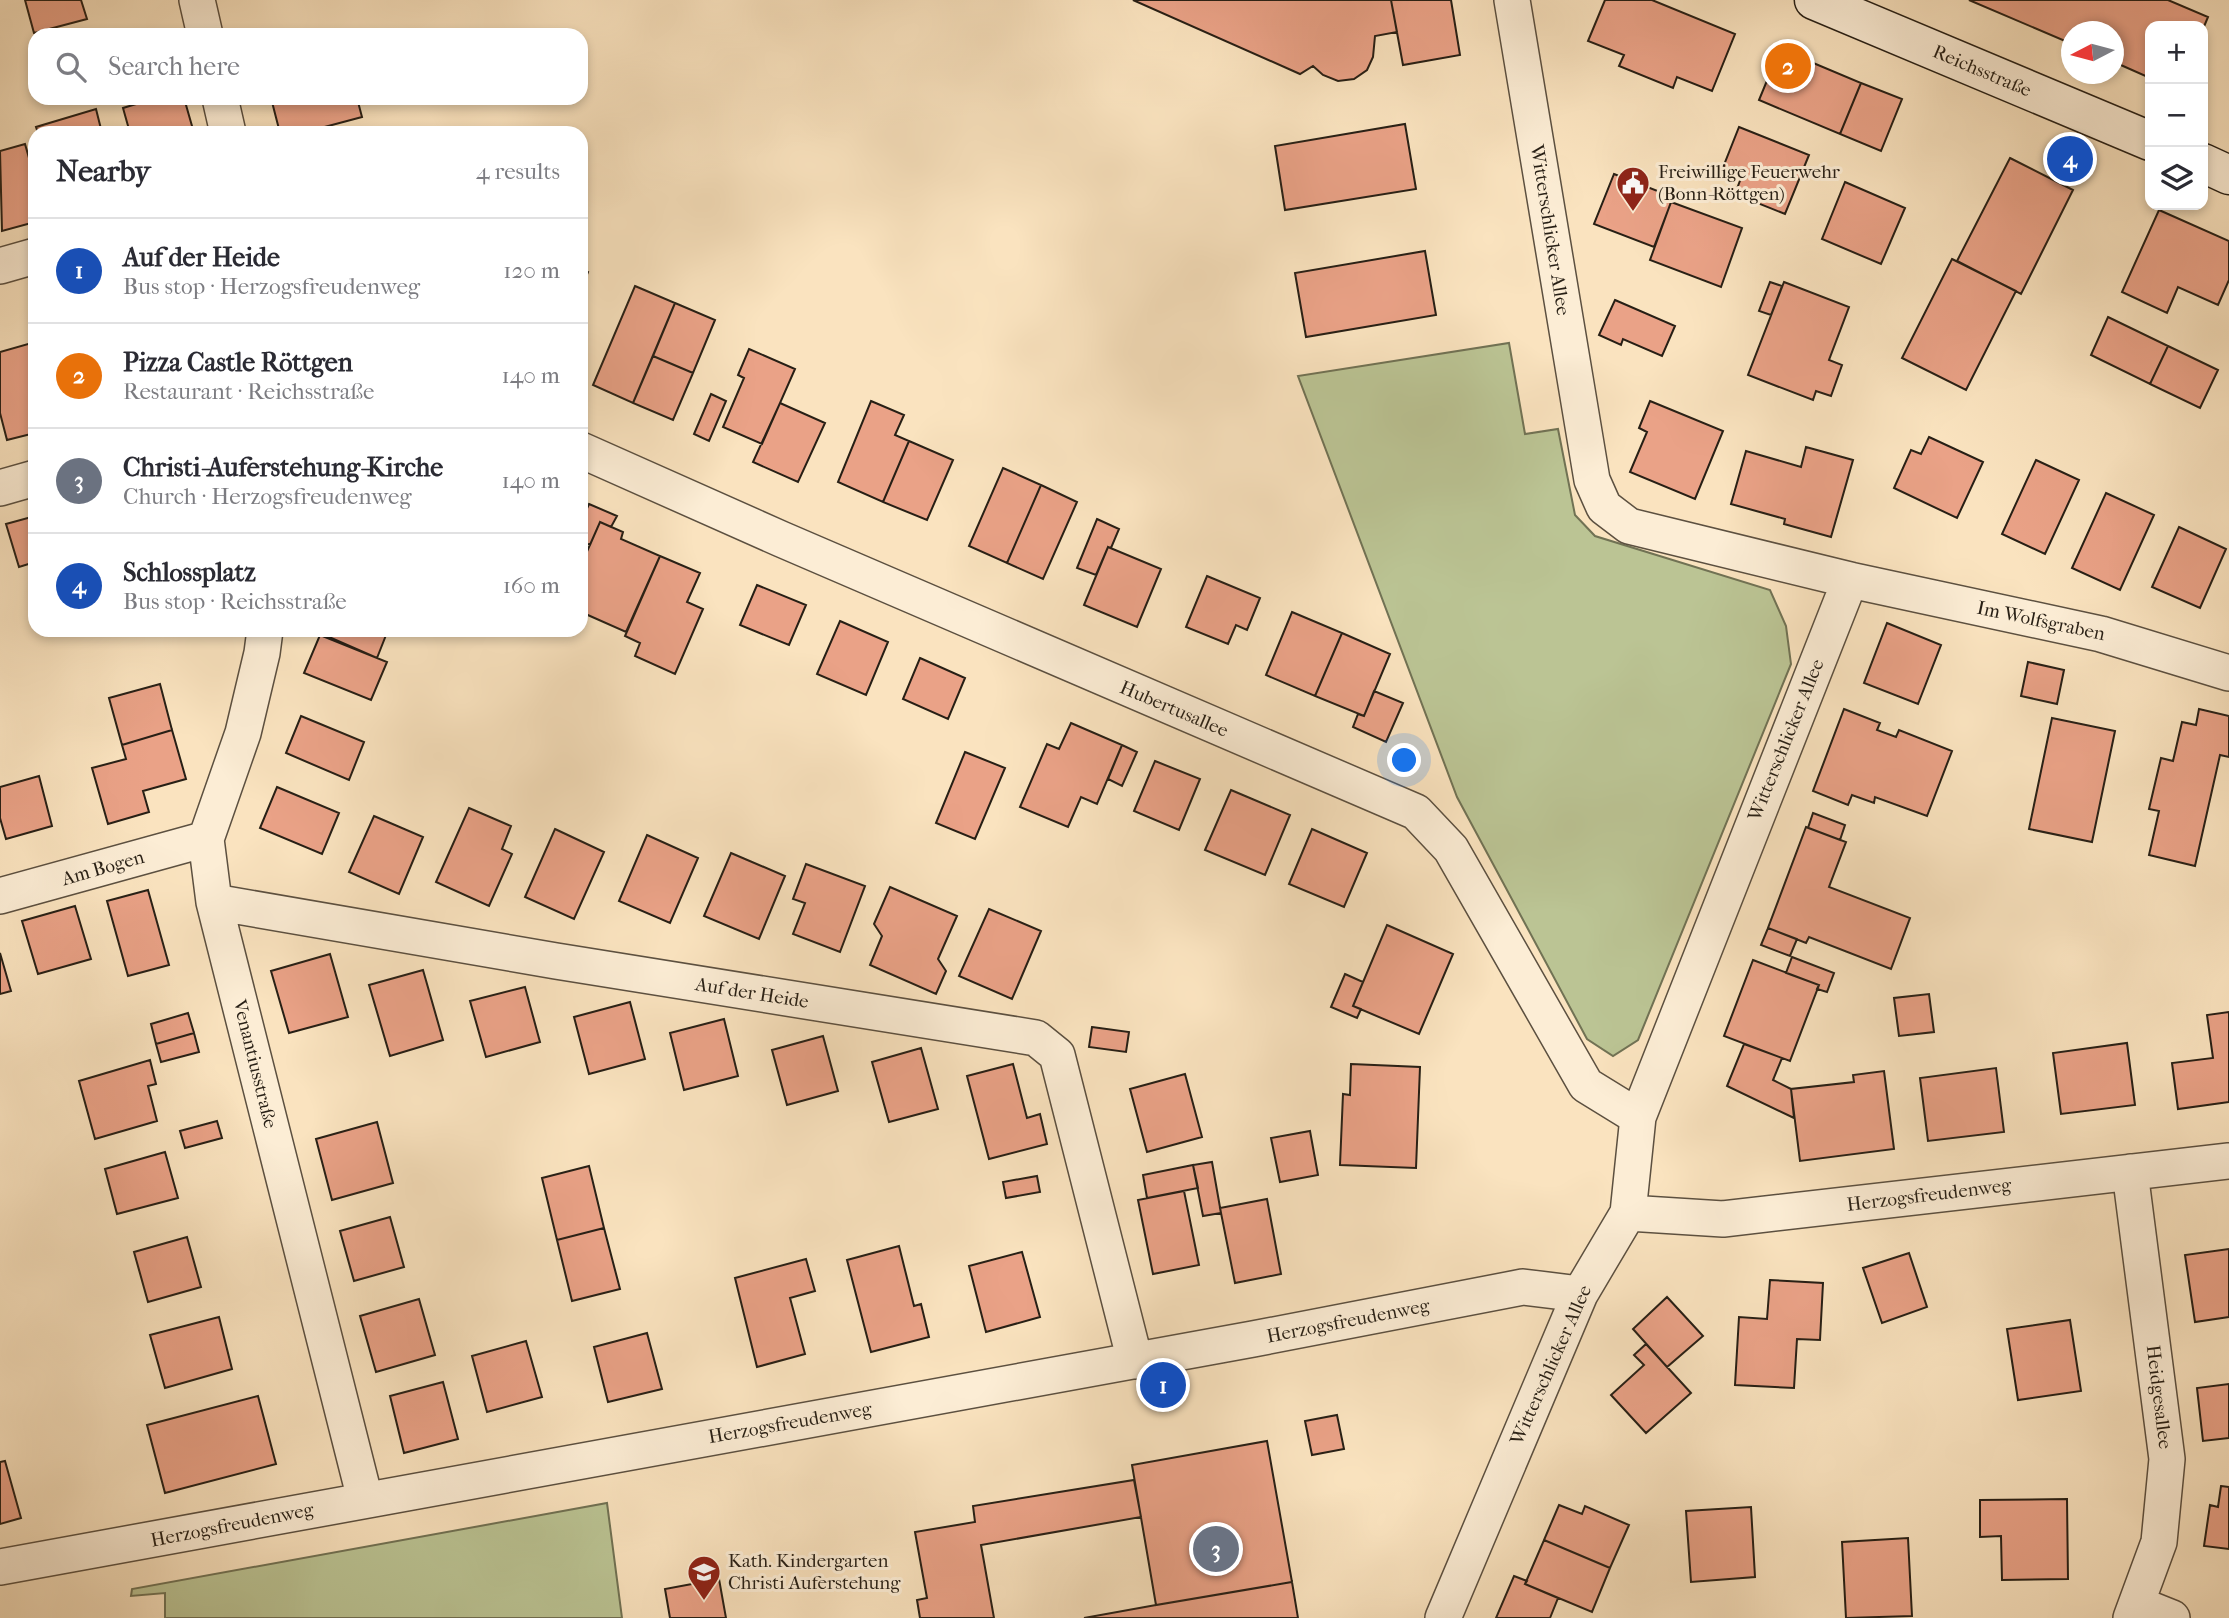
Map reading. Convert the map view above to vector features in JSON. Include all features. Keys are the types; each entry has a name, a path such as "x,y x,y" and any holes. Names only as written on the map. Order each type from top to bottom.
{"main road":[{"name":"Reichsstraße","path":"1814,0 2145,139"},
{"path":"2208,165 2229,175"}],"street":[{"path":"197,0 203,28"},
{"name":"Witterschlicker Allee","path":"1443,1618 1580,1294 1628,1213 1638,1117 1850,580 1629,526 1605,507 1592,480 1512,0"},
{"path":"222,105 226,126"},
{"path":"0,266 28,258"},
{"name":"Hubertusallee","path":"588,453 819,556 1416,812 1451,849 1586,1084 1638,1117"},
{"path":"0,488 28,480"},
{"name":"Im Wolfsgraben","path":"1850,580 2101,634 2229,673"},
{"name":"Venantiusstraße","path":"264,637 243,733 205,839 214,902 365,1499"},
{"name":"Am Bogen","path":"0,896 205,839"},
{"name":"Auf der Heide","path":"214,902 1036,1038 1057,1055 1135,1360"},
{"name":"Herzogsfreudenweg","path":"1628,1213 1723,1219 2229,1161"},
{"name":"Heidgesallee","path":"2130,1172 2167,1459 2159,1542 2134,1611"},
{"name":"Herzogsfreudenweg","path":"0,1567 1523,1287 1580,1294"},
{"path":"2134,1611 2172,1618"}],"green space":[{"path":"1509,343 1525,434 1558,429 1575,515 1595,536 1770,590 1786,626 1791,664 1638,1040 1613,1056 1587,1039 1457,797 1298,376"},
{"path":"607,1503 622,1618 165,1618 165,1593 131,1596 132,1589"}],"building":[{"path":"25,0 81,0 87,19 53,28 33,28"},
{"path":"1133,0 1391,0 1397,32 1375,36 1373,57 1367,70 1354,79 1338,81 1323,75 1313,66 1300,74"},
{"path":"1391,0 1451,0 1460,55 1403,65"},
{"path":"1605,0 1652,0 1735,34 1712,91 1677,77 1673,88 1619,66 1624,55 1588,41"},
{"path":"1969,0 2168,0 2208,17 2206,21 2145,21 2145,76 2124,66 2124,21 2061,21 2061,39"},
{"path":"1780,49 1861,83 1840,134 1759,100"},
{"path":"1861,83 1902,99 1881,151 1840,134"},
{"path":"133,105 186,105 192,126 128,126 123,108"},
{"path":"273,105 359,105 362,117 328,126 278,126"},
{"path":"96,109 100,126 39,126"},
{"path":"1405,124 1416,189 1285,210 1275,146"},
{"path":"1739,127 1809,155 1785,214 1735,194 1741,178 1722,170"},
{"path":"25,144 28,154 28,224 2,231 0,151"},
{"path":"2010,158 2073,190 2021,294 1957,261"},
{"name":"Freiwillige Feuerwehr (Bonn-Röttgen)","path":"1614,174 1673,197 1654,247 1594,224"},
{"path":"1845,182 1905,208 1881,264 1822,239"},
{"path":"1671,202 1742,228 1721,287 1650,260"},
{"path":"2159,210 2229,241 2229,280 2218,305 2178,287 2167,313 2122,292"},
{"path":"1425,251 1436,315 1306,337 1295,273"},
{"path":"1952,259 2016,291 1966,390 1902,358"},
{"path":"1770,282 1782,286 1771,315 1759,311"},
{"path":"1784,282 1849,307 1829,360 1842,365 1831,396 1816,391 1813,400 1748,375"},
{"path":"635,286 675,303 633,403 593,385"},
{"path":"1615,300 1675,326 1662,356 1623,339 1621,345 1599,335"},
{"path":"675,303 715,320 693,373 653,356"},
{"path":"2108,317 2168,346 2150,384 2091,355"},
{"path":"28,344 28,435 7,440 0,413 0,352"},
{"path":"2168,346 2218,370 2200,408 2150,384"},
{"path":"749,349 795,369 762,444 723,427 744,378 738,375"},
{"path":"653,356 693,373 673,420 633,403"},
{"path":"711,394 726,401 709,441 694,434"},
{"path":"871,401 904,415 895,435 909,441 883,502 838,482"},
{"path":"1650,401 1723,431 1695,499 1630,472 1647,432 1639,428"},
{"path":"780,403 825,423 798,482 753,462"},
{"path":"1929,437 1983,462 1957,518 1894,488 1911,450 1921,454"},
{"path":"909,441 953,460 927,520 883,502"},
{"path":"1806,447 1853,460 1831,537 1784,524 1785,519 1731,504 1746,451 1801,467"},
{"path":"2036,460 2079,480 2045,554 2002,534"},
{"path":"1003,468 1041,485 1007,563 969,546"},
{"path":"1041,485 1077,502 1043,579 1007,563"},
{"path":"2106,493 2154,515 2120,590 2072,568"},
{"path":"589,504 617,516 611,527 600,522 590,545 588,544"},
{"path":"28,518 28,564 19,567 6,524"},
{"path":"1097,519 1119,529 1096,575 1077,568"},
{"path":"600,522 623,532 621,539 660,556 626,632 588,615 588,549"},
{"path":"2179,527 2226,549 2200,608 2152,587"},
{"path":"1108,547 1161,569 1137,627 1084,605"},
{"path":"660,556 700,573 687,602 703,609 675,674 635,656 640,643 625,636"},
{"path":"1207,576 1260,598 1247,630 1236,625 1228,644 1186,627"},
{"path":"757,585 806,605 789,645 740,625"},
{"path":"1292,612 1342,633 1315,696 1266,675"},
{"path":"840,621 888,642 866,695 817,674"},
{"path":"1887,623 1941,645 1918,704 1864,683"},
{"path":"1342,633 1390,654 1364,716 1315,696"},
{"path":"319,637 387,662 371,700 304,673"},
{"path":"329,637 385,637 377,658"},
{"path":"920,658 965,678 948,719 903,699"},
{"path":"2028,662 2064,670 2057,704 2021,696"},
{"path":"160,684 172,730 122,745 109,698"},
{"path":"1374,691 1403,703 1386,742 1353,727 1358,714 1364,716"},
{"path":"1844,709 1880,723 1877,730 1896,737 1899,730 1952,751 1927,816 1875,797 1874,803 1852,795 1848,805 1813,791"},
{"path":"2199,709 2229,716 2229,757 2220,755 2195,866 2149,855 2159,811 2149,809 2161,758 2173,761 2182,722 2196,725"},
{"path":"301,716 364,742 349,780 286,753"},
{"path":"2052,718 2115,731 2092,842 2029,829"},
{"path":"1071,723 1122,745 1097,804 1081,797 1068,827 1020,807 1047,744 1059,749"},
{"path":"172,730 186,779 143,791 149,812 108,824 92,768 126,759 122,745"},
{"path":"1122,745 1137,752 1122,786 1108,779"},
{"path":"965,752 1005,768 975,839 936,823"},
{"path":"1155,761 1200,779 1179,830 1134,811"},
{"path":"39,776 52,826 6,839 0,818 0,787"},
{"path":"277,787 339,813 322,854 260,828"},
{"path":"1231,790 1290,815 1265,875 1205,850"},
{"path":"469,808 511,826 502,849 512,854 489,906 436,882"},
{"path":"1813,813 1845,825 1840,840 1808,828"},
{"path":"374,816 423,837 399,894 349,872"},
{"path":"1806,827 1846,842 1829,887 1910,918 1891,969 1809,937 1806,943 1768,928"},
{"path":"555,829 604,852 574,919 525,897"},
{"path":"1312,829 1367,853 1344,907 1289,884"},
{"path":"647,835 698,858 670,923 619,901"},
{"path":"731,853 785,876 759,939 704,916"},
{"path":"806,864 865,886 840,952 793,934 805,903 793,899"},
{"path":"890,887 957,916 938,959 946,971 936,994 870,965 882,936 874,924"},
{"path":"148,890 169,965 128,976 107,901"},
{"path":"75,906 91,959 38,974 22,921"},
{"path":"989,909 1041,931 1012,999 959,976"},
{"path":"1387,925 1453,954 1419,1034 1353,1006"},
{"path":"1768,928 1797,939 1790,956 1761,945"},
{"path":"0,953 11,991 0,994"},
{"path":"330,954 348,1017 289,1033 271,971"},
{"path":"1792,957 1834,973 1827,992 1817,989 1819,985 1786,973"},
{"path":"1753,960 1819,985 1790,1061 1724,1036"},
{"path":"423,970 443,1040 390,1056 369,985"},
{"path":"1345,974 1363,982 1353,1006 1361,1009 1357,1018 1331,1007"},
{"path":"525,987 540,1042 486,1057 470,1001"},
{"path":"1929,994 1934,1032 1899,1036 1894,998"},
{"path":"630,1002 645,1059 589,1074 574,1017"},
{"path":"2229,1012 2229,1102 2178,1109 2172,1063 2213,1058 2207,1015"},
{"path":"188,1013 194,1033 156,1044 151,1024"},
{"path":"724,1019 738,1076 684,1090 670,1033"},
{"path":"1092,1027 1129,1032 1126,1052 1089,1047"},
{"path":"194,1033 199,1052 161,1062 156,1044"},
{"path":"823,1036 838,1091 787,1105 772,1050"},
{"path":"2127,1043 2135,1105 2061,1114 2053,1053"},
{"path":"1744,1044 1782,1058 1773,1080 1791,1089 1794,1118 1727,1086"},
{"path":"921,1048 938,1109 889,1122 872,1062"},
{"path":"150,1060 156,1084 148,1086 157,1121 95,1139 79,1081"},
{"path":"1013,1064 1027,1118 1040,1114 1047,1144 989,1159 967,1076"},
{"path":"1351,1064 1420,1067 1416,1168 1340,1165 1343,1094 1350,1095"},
{"path":"1996,1068 2004,1132 1928,1141 1920,1078"},
{"path":"1884,1071 1894,1149 1800,1161 1791,1089 1854,1082 1853,1075"},
{"path":"1185,1074 1202,1137 1147,1152 1130,1089"},
{"path":"217,1121 222,1138 185,1148 180,1131"},
{"path":"377,1122 393,1183 332,1200 316,1139"},
{"path":"1310,1131 1318,1175 1280,1182 1271,1138"},
{"path":"165,1152 178,1198 117,1214 105,1169"},
{"path":"1212,1162 1221,1213 1203,1216 1193,1165"},
{"path":"1193,1165 1198,1188 1147,1198 1143,1175"},
{"path":"589,1166 604,1228 557,1240 542,1178"},
{"path":"1037,1176 1040,1192 1006,1198 1003,1182"},
{"path":"1184,1191 1199,1265 1153,1274 1138,1200"},
{"path":"1267,1199 1281,1274 1235,1283 1220,1208"},
{"path":"390,1217 404,1267 354,1281 340,1231"},
{"path":"604,1228 620,1289 572,1301 557,1240"},
{"path":"187,1237 201,1287 148,1302 134,1252"},
{"path":"899,1246 914,1306 921,1304 929,1337 871,1352 847,1260"},
{"path":"2229,1249 2229,1317 2195,1322 2185,1255"},
{"path":"1022,1252 1040,1317 986,1332 969,1266"},
{"path":"1909,1253 1927,1307 1882,1323 1863,1268"},
{"path":"806,1259 815,1291 790,1298 805,1354 757,1367 735,1278"},
{"path":"1770,1280 1823,1283 1820,1340 1797,1339 1794,1388 1735,1385 1739,1317 1767,1319"},
{"path":"1667,1297 1703,1336 1667,1367 1633,1329"},
{"path":"419,1299 435,1355 376,1372 360,1316"},
{"path":"219,1317 232,1369 165,1388 150,1335"},
{"path":"2070,1320 2081,1391 2018,1400 2007,1329"},
{"path":"647,1333 662,1389 608,1402 594,1347"},
{"path":"526,1341 542,1397 487,1412 472,1356"},
{"path":"1646,1344 1691,1393 1646,1433 1611,1395 1644,1365 1634,1355"},
{"path":"443,1382 458,1439 404,1453 390,1396"},
{"path":"2229,1384 2229,1438 2203,1441 2197,1388"},
{"path":"258,1396 276,1464 165,1493 147,1425"},
{"path":"1337,1415 1344,1449 1312,1455 1305,1421"},
{"path":"1267,1441 1292,1582 1156,1605 1132,1465"},
{"path":"5,1461 21,1518 0,1524 0,1462"},
{"path":"1134,1480 1141,1517 981,1545 994,1618 920,1618 917,1600 927,1598 915,1532 975,1522 973,1506"},
{"path":"2221,1486 2229,1487 2229,1549 2204,1546 2210,1505 2218,1507"},
{"path":"2067,1499 2068,1579 2002,1580 2001,1536 1980,1537 1980,1500"},
{"path":"1559,1505 1582,1514 1585,1506 1629,1525 1610,1568 1544,1540"},
{"path":"1751,1507 1755,1577 1691,1582 1686,1511"},
{"path":"1908,1538 1912,1616 1846,1618 1842,1542"},
{"path":"1544,1540 1610,1568 1592,1612 1525,1584"},
{"path":"1514,1576 1527,1581 1525,1584 1558,1598 1550,1618 1496,1618"},
{"path":"719,1579 726,1618 670,1618 665,1589"},
{"path":"1292,1582 1298,1618 1084,1618 1156,1605"}],"place":[{"name":"Pizza Castle Röttgen","path":"1788,66"},
{"name":"Schlossplatz","path":"2070,159"},
{"name":"Freiwillige Feuerwehr (Bonn-Röttgen)","path":"1633,213"},
{"name":"Auf der Heide","path":"1163,1385"},
{"name":"Christi-Auferstehung-Kirche","path":"1216,1549"},
{"name":"Kath. Kindergarten Christi Auferstehung","path":"704,1602"}]}
